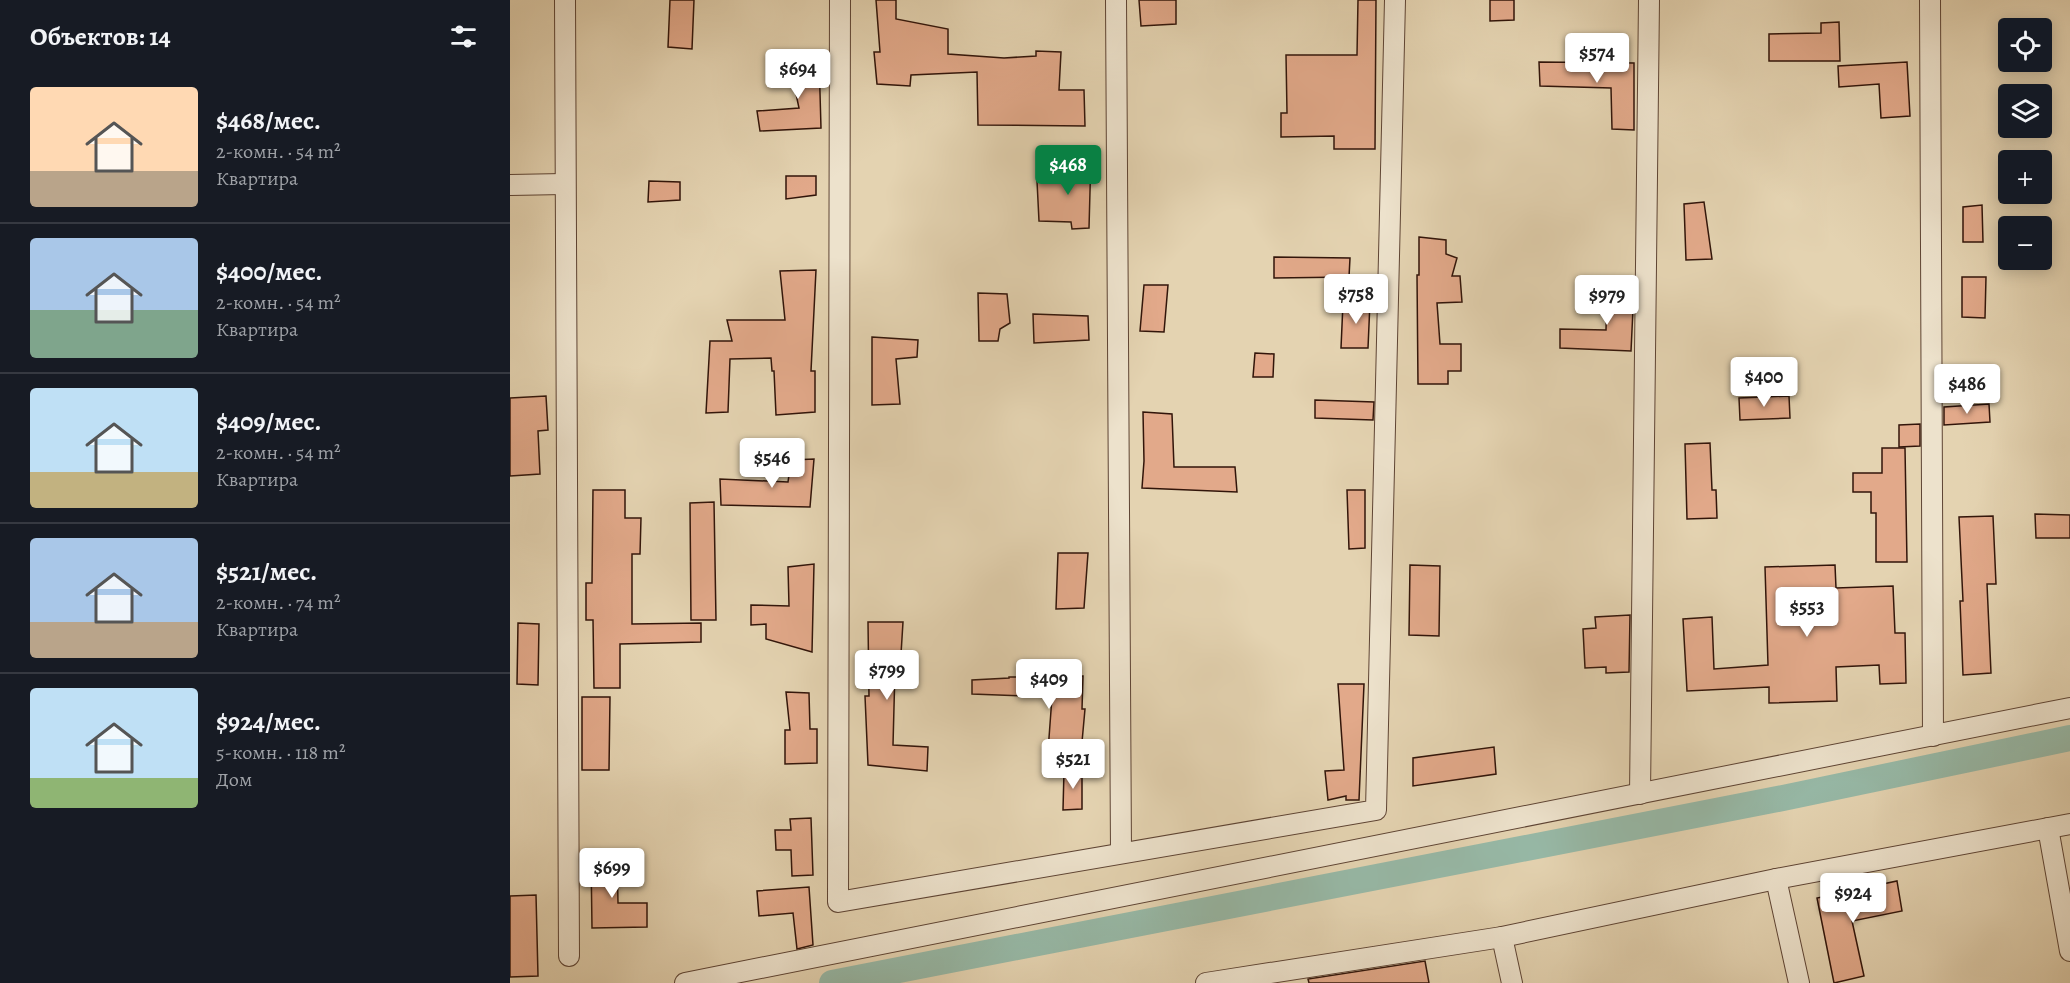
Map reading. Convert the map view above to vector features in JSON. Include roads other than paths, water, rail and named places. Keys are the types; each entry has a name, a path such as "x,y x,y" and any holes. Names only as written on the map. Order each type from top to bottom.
{"street":[{"path":"565,0 569,956"},
{"path":"840,0 838,902 1376,810 1395,0"},
{"path":"1116,0 1120,852"},
{"path":"1640,794 1649,0"},
{"path":"1930,0 1933,736"},
{"path":"510,185 564,184"},
{"path":"685,983 2070,708"},
{"path":"1214,982 1502,937 1776,879 2070,824"},
{"path":"2048,828 2070,951"},
{"path":"1776,879 1799,983"},
{"path":"1502,937 1512,983"}],"waterway":[{"path":"832,983 1783,798 2070,738"}]}
